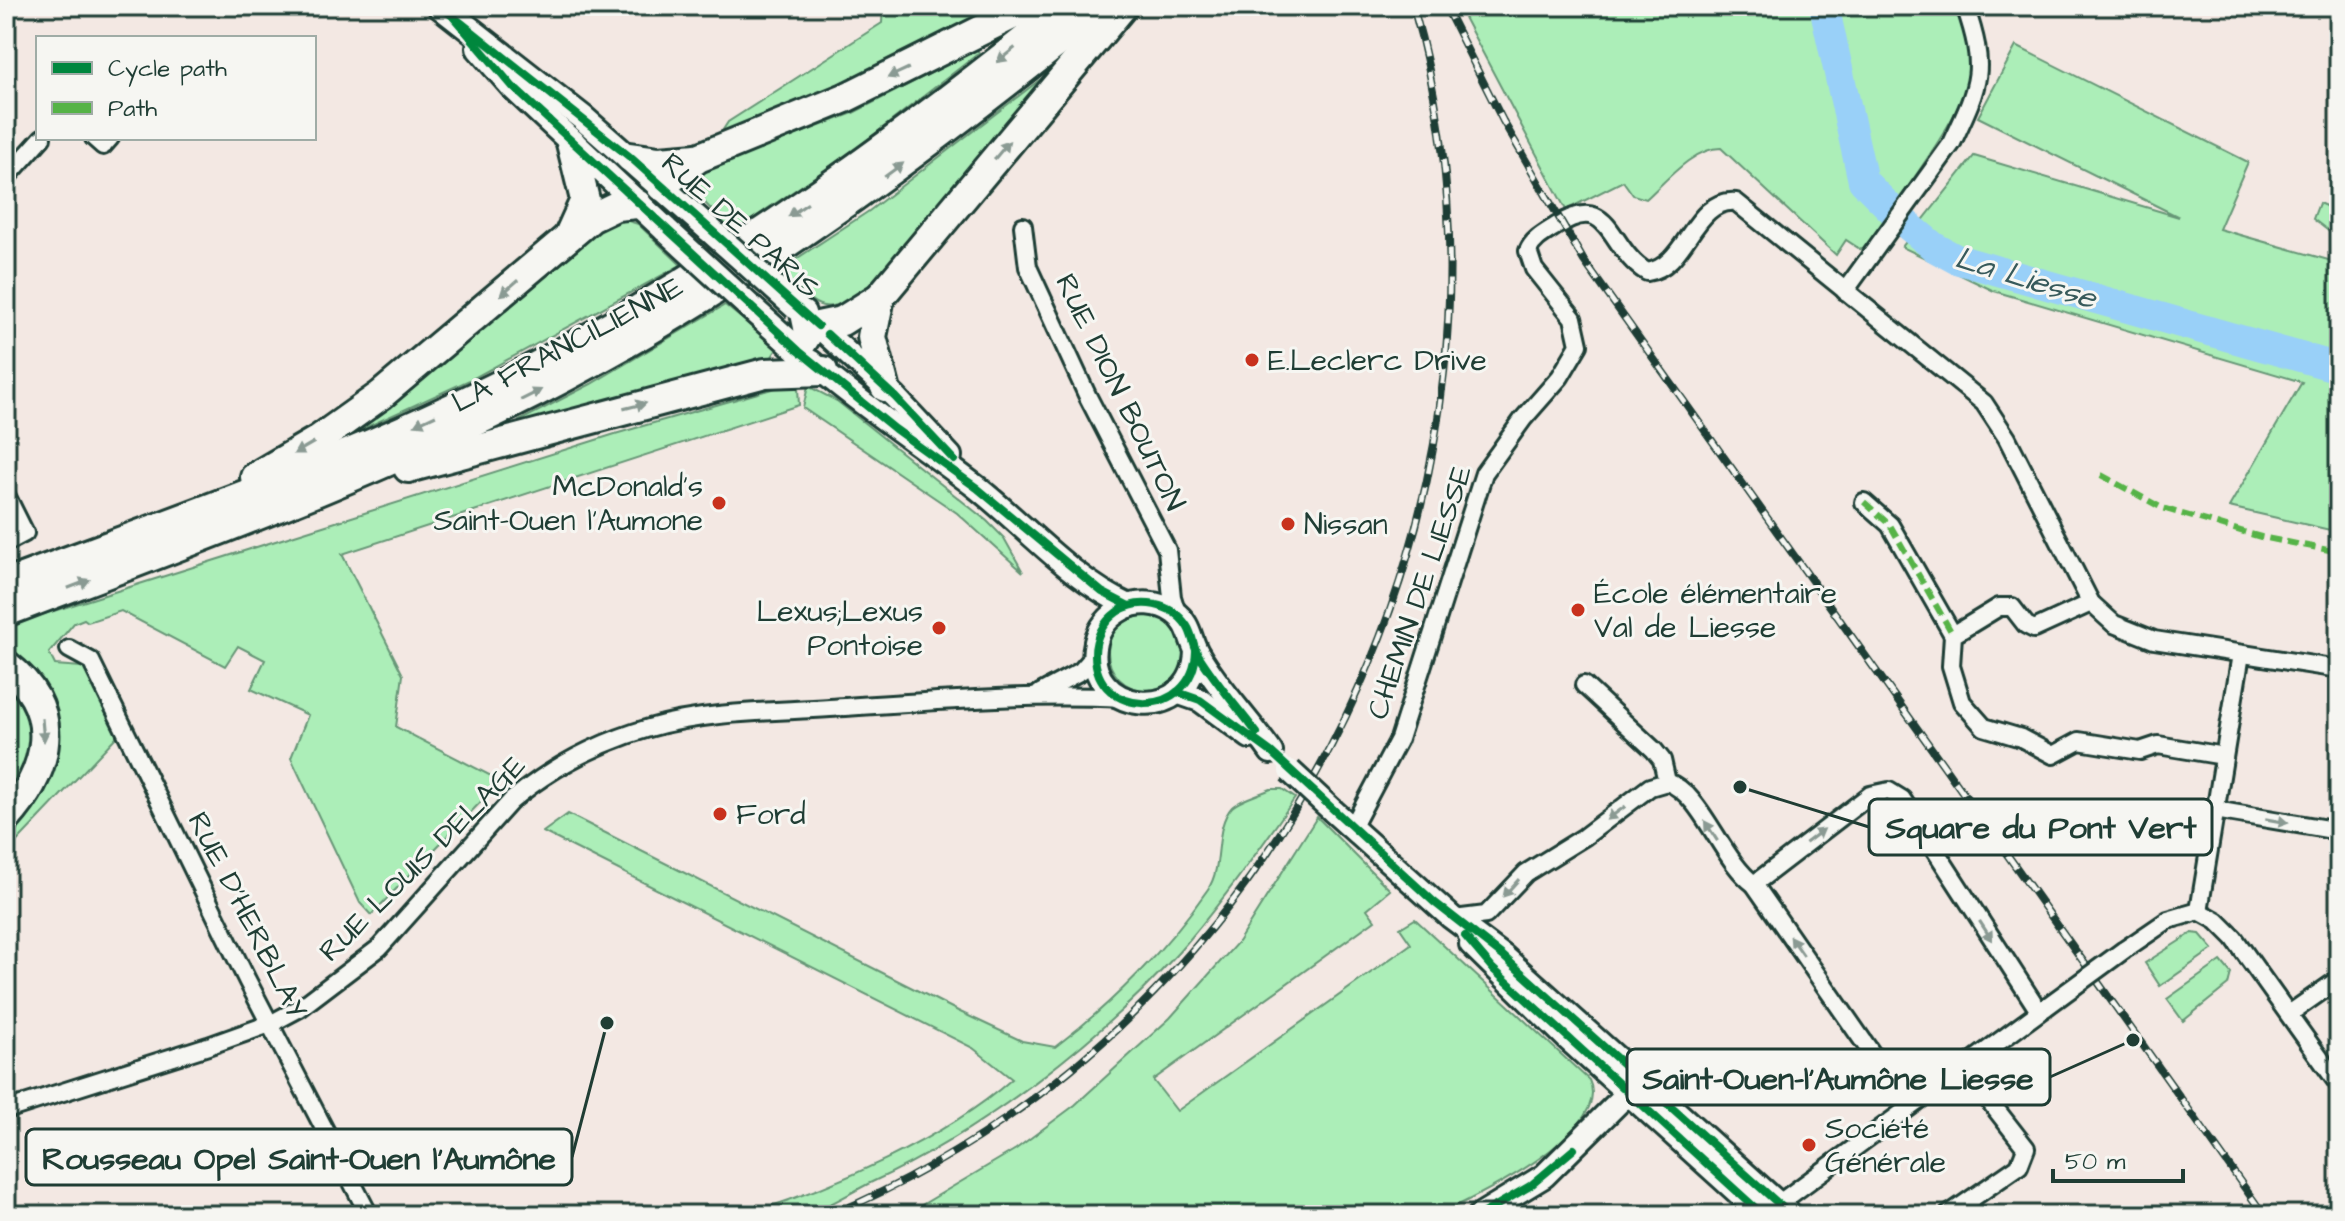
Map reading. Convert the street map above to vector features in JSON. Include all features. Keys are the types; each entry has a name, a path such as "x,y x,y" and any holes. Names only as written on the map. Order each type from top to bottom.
{"highway":[{"path":"630,157 659,161 698,158 845,98 1030,6"},
{"name":"LA FRANCILIENNE","path":"6,584 196,513 411,427 536,367 650,304 762,234 873,158 1067,6"},
{"name":"LA FRANCILIENNE","path":"6,612 307,496 517,402 709,296 800,237 921,151 1103,6"},
{"path":"796,318 842,321 880,297 1123,6"},
{"path":"568,237 580,218 585,200 571,143"},
{"path":"196,513 318,440 381,395 568,237 605,210 647,202 698,158"},
{"path":"880,297 874,313 872,337 885,387"},
{"path":"765,373 799,351"},
{"path":"307,496 765,373 823,371"},
{"path":"6,665 25,682 38,702 45,737 37,777 6,819"}],"main road":[{"name":"RUE DE PARIS","path":"447,12 513,87 571,143 647,202 680,221 710,230 796,318 885,387 977,488"},
{"name":"RUE DE PARIS","path":"447,12 538,80 630,157 647,202"},
{"name":"RUE DE PARIS","path":"680,221 750,307 796,318"},
{"name":"RUE DE PARIS","path":"796,318 799,351 977,488 1036,541 1102,592 1137,605 1167,608 1178,616"},
{"path":"796,318 807,341 799,351"},
{"name":"RUE DE PARIS","path":"1036,541 1094,604 1100,632"},
{"path":"1137,605 1112,616 1100,632 1095,655 1102,680 1122,698 1150,704 1177,692 1190,676 1196,651"},
{"path":"1178,616 1191,632 1196,651 1271,752 1453,918 1493,969 1635,1086 1774,1212"},
{"path":"1177,692 1200,700 1271,752"},
{"path":"1480,1215 1551,1170 1635,1086"}],"street":[{"path":"1845,291 1952,143 1976,88 1981,59 1967,12"},
{"path":"6,178 40,140"},
{"name":"CHEMIN DE LIESSE","path":"1352,828 1399,739 1484,473 1523,419 1560,377 1579,345 1573,318 1534,269 1529,257 1530,245 1569,217 1596,214 1637,266 1647,272 1657,270 1713,206 1725,201 1736,202 1993,413 2091,603"},
{"name":"RUE DION BOUTON","path":"1023,226 1028,267 1088,397 1167,550 1178,616"},
{"path":"6,495 25,533 6,543"},
{"path":"1864,502 1890,525 1953,635 1951,666 1962,702 1984,727 2021,738 2053,755 2079,741 2140,751 2158,745 2224,756"},
{"path":"1137,605 1160,598 1170,582"},
{"path":"1953,635 1999,607 2012,607 2026,625 2034,629 2091,603 2114,624 2154,640 2339,669"},
{"name":"RUE D'HERBLAY","path":"69,649 91,661 270,1024 369,1215"},
{"path":"2199,911 2241,654"},
{"path":"1035,695 1072,677 1095,655"},
{"path":"1584,685 1654,750 1662,760 1667,782"},
{"name":"RUE LOUIS DELAGE","path":"6,1110 270,1024 330,989 379,948 523,792 554,768 601,744 654,726 713,717 1035,695 1122,698"},
{"path":"1453,918 1486,915 1516,882 1650,787 1667,782 1683,789 1738,872 1754,884 1909,1107"},
{"path":"1754,884 1870,795 1889,791 1902,799 2042,1009"},
{"path":"2215,810 2339,831"},
{"path":"1774,1212 1909,1107 2124,950 2168,920 2199,911 2217,921 2234,938 2339,1085"},
{"path":"2289,1014 2339,979"},
{"path":"1948,1215 2019,1166 2026,1148 1963,1067"}],"green space":[{"path":"883,6 1004,6 934,42 719,136 728,122 882,23"},
{"path":"1458,6 1955,6 1968,47 1971,72 1967,88 1943,134 1863,251 1846,240 1836,255 1721,148 1711,149 1690,159 1646,199 1633,195 1623,181 1566,210"},
{"path":"2016,46 2248,162 2219,229 2339,263 2339,532 2229,507 2302,382 1994,291 1902,247 1974,156 2179,217 1978,117"},
{"path":"977,49 979,53 849,154 733,232 682,179 853,113"},
{"path":"1059,65 872,289 841,304 821,306 778,271 869,211"},
{"path":"2319,203 2339,212 2339,234 2331,233 2313,219"},
{"path":"619,218 638,224 681,265 474,378 345,437 596,229"},
{"path":"725,305 774,345 777,349 771,358 520,426 519,421 591,384"},
{"path":"789,384 798,388 799,405 342,554 403,675 396,727 501,781 371,915 360,903 291,758 308,715 251,689 265,660 238,646 225,666 121,611 88,622 84,619 74,623 49,653 55,665 82,667 88,671 117,736 6,853 6,834 25,812 47,777 6,653 6,626 615,434"},
{"path":"808,386 837,401 987,521 1004,538 1023,572 957,513 803,408"},
{"path":"1139,614 1153,614 1167,620 1178,631 1184,652 1181,667 1173,679 1153,690 1139,690 1125,684 1114,673 1108,659 1108,645 1114,631 1125,620"},
{"path":"6,680 33,721 30,761 6,800"},
{"path":"1271,789 1282,789 1295,798 1194,934 1112,1019 1036,1082 954,1138 827,1205 809,1213 787,1216 745,1215 814,1191 886,1159 954,1122 1012,1079 973,1048 543,832 568,814 958,1011 1022,1041 1055,1047 1117,994 1192,911 1213,880 1222,825 1232,807"},
{"path":"1317,817 1390,890 1367,909 1375,920 1153,1080 1177,1111 1411,944 1400,928 1415,919 1589,1080 1591,1100 1581,1121 1562,1141 1508,1179 1437,1215 905,1215 1016,1149 1075,1105 1170,1018 1238,942"},
{"path":"2192,933 2200,934 2213,949 2160,986 2145,963"},
{"path":"2221,961 2231,973 2228,985 2183,1021 2167,999"}],"waterway":[{"name":"La Liesse","path":"1824,6 1863,181 1934,247 1956,259 2339,368"}],"railway":[{"path":"831,1215 993,1127 1134,1012 1253,874 1345,718 1410,548 1444,370 1446,188 1413,6"},
{"path":"1445,6 1503,121 1584,261 2264,1215"}],"marked path":[{"path":"2101,475 2162,508 2261,537 2339,552"},
{"path":"1864,502 1890,525 1953,635"}],"cycle path":[{"path":"440,6 630,157 818,326"},
{"path":"454,18 513,87 799,351 895,429 977,488 1102,592 1129,606"},
{"path":"827,334 895,397 954,460"},
{"path":"1196,651 1191,674 1179,690 1163,700 1145,703 1126,700 1110,691 1099,676 1095,654 1101,631 1117,612 1126,607 1155,605 1173,612 1187,626 1196,651 1219,685 1257,733"},
{"path":"1177,692 1200,700 1271,752 1434,902 1503,956 1791,1215"},
{"path":"1465,936 1493,969 1763,1215"},
{"path":"1480,1215 1530,1186 1574,1149"}],"place":[{"name":"E.Leclerc Drive","path":"1252,360"},
{"name":"McDonald's Saint-Ouen l'Aumone","path":"719,503"},
{"name":"Nissan","path":"1288,524"},
{"name":"École élémentaire Val de Liesse","path":"1578,610"},
{"name":"Lexus;Lexus Pontoise","path":"939,628"},
{"name":"Square du Pont Vert","path":"1740,787"},
{"name":"Ford","path":"720,814"},
{"name":"Rousseau Opel Saint-Ouen l'Aumône","path":"607,1023"},
{"name":"Saint-Ouen-l'Aumône Liesse","path":"2133,1040"},
{"name":"Société Générale","path":"1809,1145"}]}
